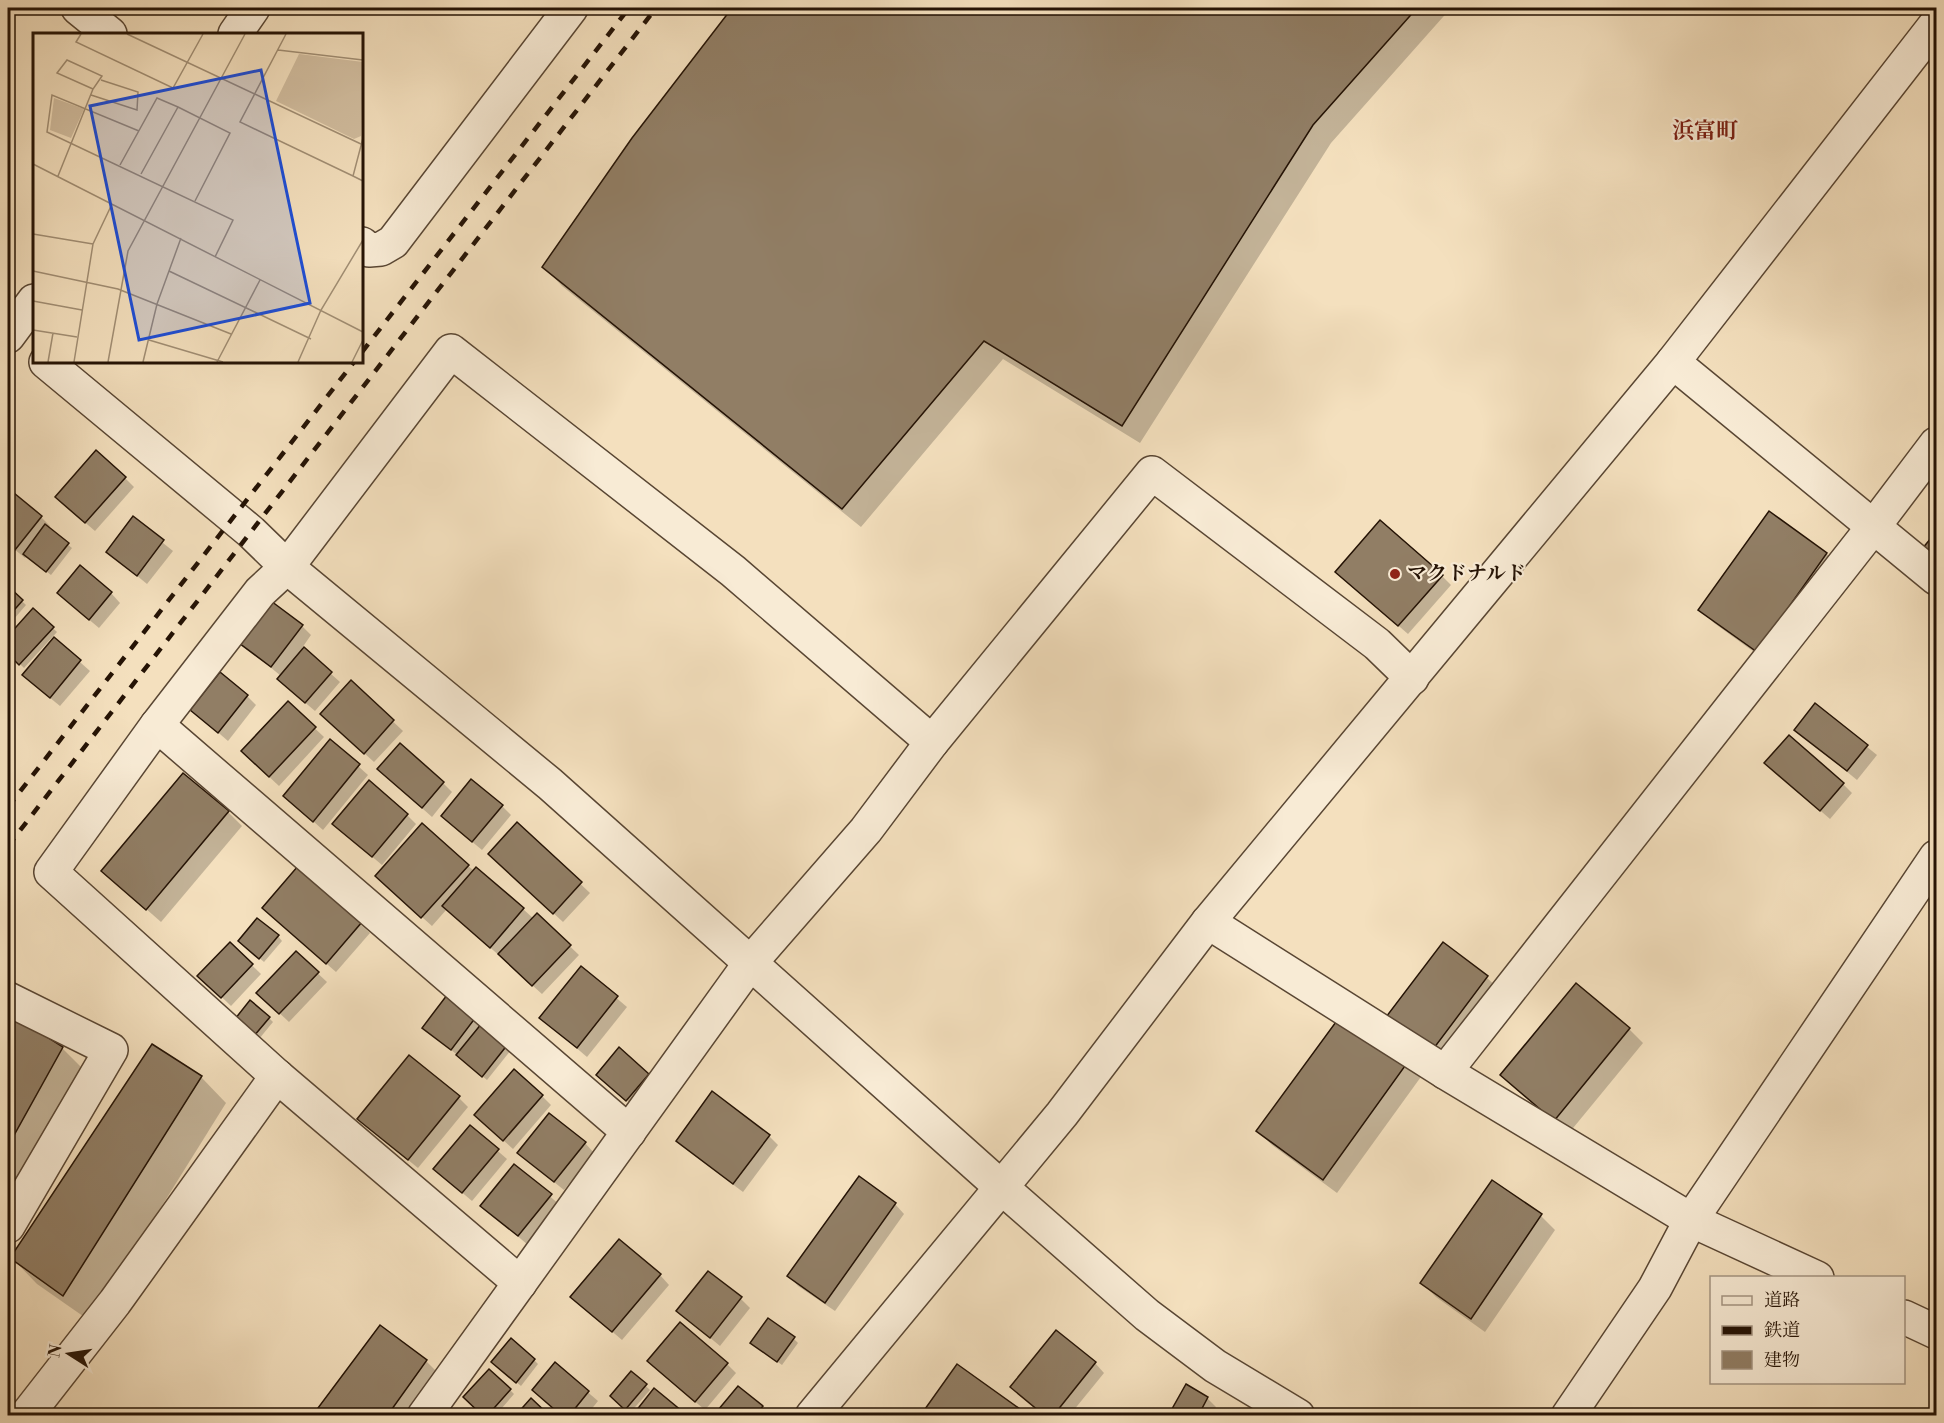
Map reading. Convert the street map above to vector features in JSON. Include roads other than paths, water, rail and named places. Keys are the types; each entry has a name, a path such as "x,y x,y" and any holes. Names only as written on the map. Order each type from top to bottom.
{"street":[{"path":"78,8 109,33"},
{"path":"236,33 253,8"},
{"path":"363,245 369,250 381,249 393,242 571,8"},
{"path":"820,1413 1062,1114 1208,922 1673,363 1936,24"},
{"path":"15,337 33,303"},
{"path":"520,1283 278,1076 51,872 157,725 260,592 287,567 451,351 733,571 932,742"},
{"path":"47,363 251,532 287,567 550,783 1147,1315 1215,1366 1298,1416"},
{"path":"1673,363 1936,579"},
{"path":"1445,1072 1936,444"},
{"path":"424,1416 751,962 866,830 932,742 1152,473 1377,644 1412,678"},
{"path":"157,725 628,1132"},
{"path":"1568,1416 1655,1288 1691,1220 1936,857"},
{"path":"1208,922 1445,1072 1691,1220 1813,1276"},
{"path":"8,999 111,1050 8,1226"},
{"path":"26,1416 115,1302 278,1076"},
{"path":"1905,1317 1936,1332"}],"railway":[{"path":"363,351 629,8"},
{"path":"8,846 656,8"},
{"path":"8,807 353,363"}],"place":[{"name":"マクドナルド","path":"1395,574"}],"district":[{"name":"浜富町","path":"1705,131"}]}
